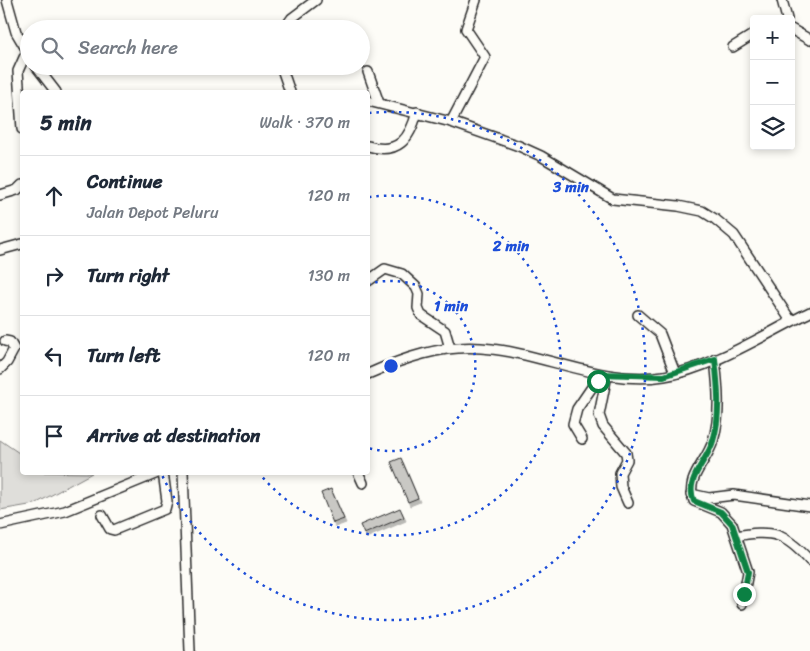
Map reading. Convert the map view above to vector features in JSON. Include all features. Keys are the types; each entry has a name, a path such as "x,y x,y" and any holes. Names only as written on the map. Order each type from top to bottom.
{"street":[{"path":"7,0 16,32 20,39"},
{"path":"291,20 316,0"},
{"path":"451,122 485,57 466,29 476,0"},
{"path":"782,0 783,15"},
{"path":"795,31 810,40"},
{"path":"733,47 750,36"},
{"path":"20,67 18,71 20,100"},
{"path":"43,75 54,90"},
{"path":"284,75 289,90"},
{"path":"369,75 379,103"},
{"path":"370,101 451,122 531,151 613,199 692,209 715,219 734,236 791,321"},
{"path":"370,146 388,147 402,144 410,135 417,112"},
{"path":"0,195 17,190 20,187"},
{"path":"0,250 20,245"},
{"path":"370,280 385,269 394,270 412,281 419,294 419,312 425,319 445,331 450,348"},
{"path":"370,373 417,355 450,348 482,348 509,352 604,375 664,376 675,374 715,359 810,312"},
{"path":"638,315 660,334 675,374"},
{"path":"0,370 8,362 14,349 10,342 5,341"},
{"path":"715,359 718,384 715,432 707,457 692,480 691,494 694,501 702,506 721,512 732,524 748,572 742,604"},
{"path":"582,439 573,424 574,414 604,375"},
{"path":"604,375 599,415 603,426 626,453 627,460 620,473 621,487 628,503"},
{"path":"0,525 65,511 155,475"},
{"path":"102,515 110,529 114,530 165,509 167,501 163,475"},
{"path":"184,475 190,651"},
{"path":"359,475 363,483"},
{"path":"691,494 709,498 734,494 810,506"},
{"path":"736,536 757,532 782,536 810,561"}],"shaded area":[{"path":"0,440 20,454 20,475 88,475 35,504 0,510"}],"building":[{"path":"401,458 418,498 408,502 391,462"},
{"path":"331,489 344,519 333,523 321,493"},
{"path":"400,508 404,517 364,534 360,525"}],"route":[{"path":"598,381 601,374 664,376 694,368 715,359 718,384 718,416 715,432 707,457 690,486 694,501 702,506 721,512 732,524 748,572 744,594"}]}
